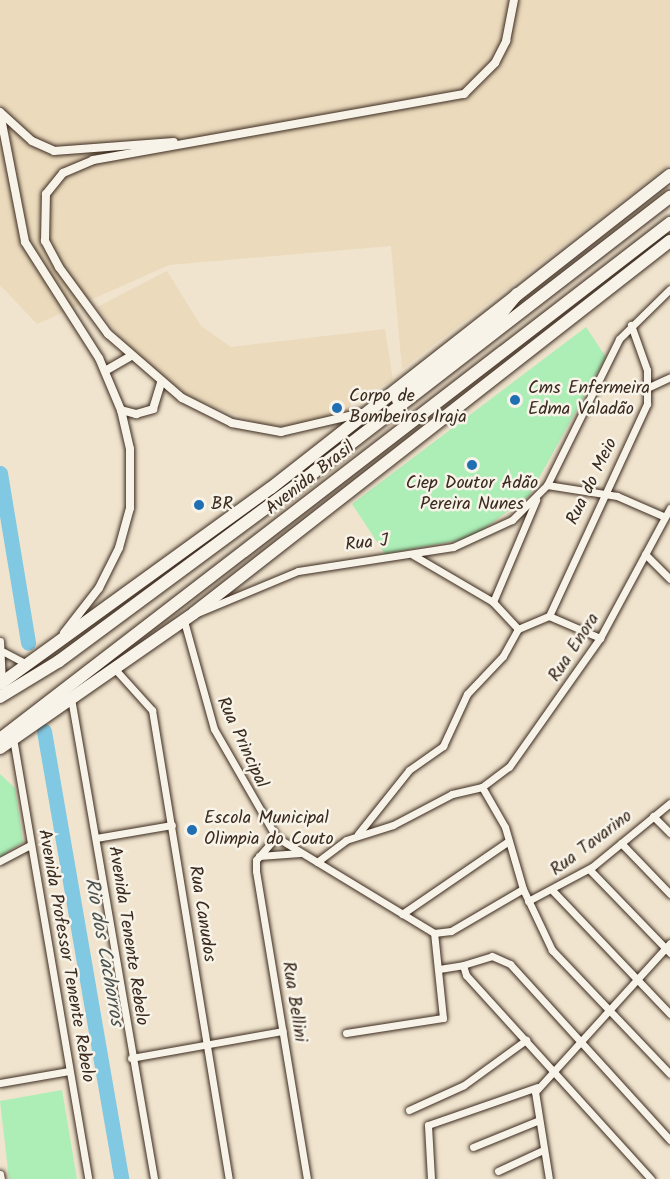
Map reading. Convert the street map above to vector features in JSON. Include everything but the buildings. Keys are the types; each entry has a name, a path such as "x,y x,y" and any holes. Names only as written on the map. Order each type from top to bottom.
{"highway":[{"name":"Avenida Brasil","path":"1,684 368,411 670,175"},
{"name":"Avenida Brasil","path":"0,697 59,661 349,446 670,197"},
{"name":"Avenida Brasil","path":"0,748 6,739 670,223"},
{"name":"Avenida Brasil","path":"6,739 184,621 592,307 670,241"},
{"path":"349,446 492,325 517,294"}],"street":[{"path":"368,411 299,430 264,430 217,416 161,382 131,356 59,267 42,226 41,209 54,180 93,160 464,94 495,63 507,40 514,0"},
{"path":"0,112 32,141 54,151 180,143"},
{"path":"0,112 25,242 105,370 121,410 132,471 125,528 99,588 54,645"},
{"name":"Rua J","path":"194,613 298,571 413,555 477,540 537,498 547,486 614,347 631,325 670,289"},
{"name":"Rua do Meio","path":"549,616 603,493 644,412 649,387 631,325"},
{"path":"105,370 131,356"},
{"path":"649,387 670,378"},
{"path":"121,410 136,414 153,409 161,382"},
{"path":"547,486 603,493 665,517"},
{"name":"Rua J","path":"493,602 537,498"},
{"name":"Rua Enora","path":"483,787 522,754 600,638 670,508"},
{"path":"645,554 670,579"},
{"path":"413,555 493,602 518,629"},
{"path":"317,862 358,834 409,770 443,746 467,694 503,656 518,629 549,616 600,638"},
{"name":"Rua Principal","path":"184,621 214,729 276,837"},
{"path":"0,641 3,651 1,684"},
{"path":"3,651 28,665"},
{"name":"Rua Canudos","path":"114,668 149,702 172,825 205,1044 230,1179"},
{"name":"Avenida Tenente Rebelo","path":"71,698 131,1058 154,1179"},
{"name":"Avenida Professor Tenente Rebelo","path":"6,739 30,845 88,1179"},
{"path":"358,834 382,830 452,794 483,787 505,827 507,842 528,901 560,960 670,1074"},
{"name":"Rua Tavarino","path":"528,901 553,891 589,868 670,803"},
{"path":"653,816 670,833"},
{"path":"96,838 172,825"},
{"path":"259,856 276,837 434,933 451,931 523,889"},
{"path":"402,914 507,842"},
{"path":"621,843 670,894"},
{"path":"0,861 30,845"},
{"path":"259,856 300,853"},
{"name":"Rua Bellini","path":"259,856 256,871 307,1179"},
{"path":"431,1179 428,1125 537,1087 579,1039 609,1011 636,978 668,948 589,868"},
{"path":"553,891 670,1014"},
{"path":"346,1034 443,1018 434,933"},
{"path":"439,969 463,965 492,956 504,960 670,1140"},
{"path":"463,965 466,975 651,1179"},
{"path":"131,1058 283,1031"},
{"path":"409,1110 464,1085 526,1040"},
{"path":"0,1083 69,1071"},
{"path":"537,1087 537,1121 549,1179"},
{"path":"473,1148 537,1121"},
{"path":"498,1171 543,1150"},
{"path":"0,1174 1,1179"}],"shaded area":[{"path":"0,0 670,0 670,164 402,369 391,246 169,265 37,324 0,285"},
{"path":"167,271 201,326 231,347 385,329 393,380 351,403 349,415 299,428 258,423 179,394 124,343 97,307"}],"green space":[{"path":"586,327 606,357 529,496 471,538 385,554 352,504"},
{"path":"0,774 15,788 23,842 0,857"},
{"path":"62,1090 77,1179 9,1179 0,1101"}],"waterway":[{"path":"0,473 28,643"},
{"name":"Rio dos Cachorros","path":"44,731 121,1179"}],"place":[{"name":"Cms Enfermeira Edma Valadão","path":"515,400"},
{"name":"Corpo de Bombeiros Iraja","path":"337,408"},
{"name":"Ciep Doutor Adão Pereira Nunes","path":"472,465"},
{"name":"BR","path":"199,505"},
{"name":"Escola Municipal Olimpia do Couto","path":"192,830"}]}
